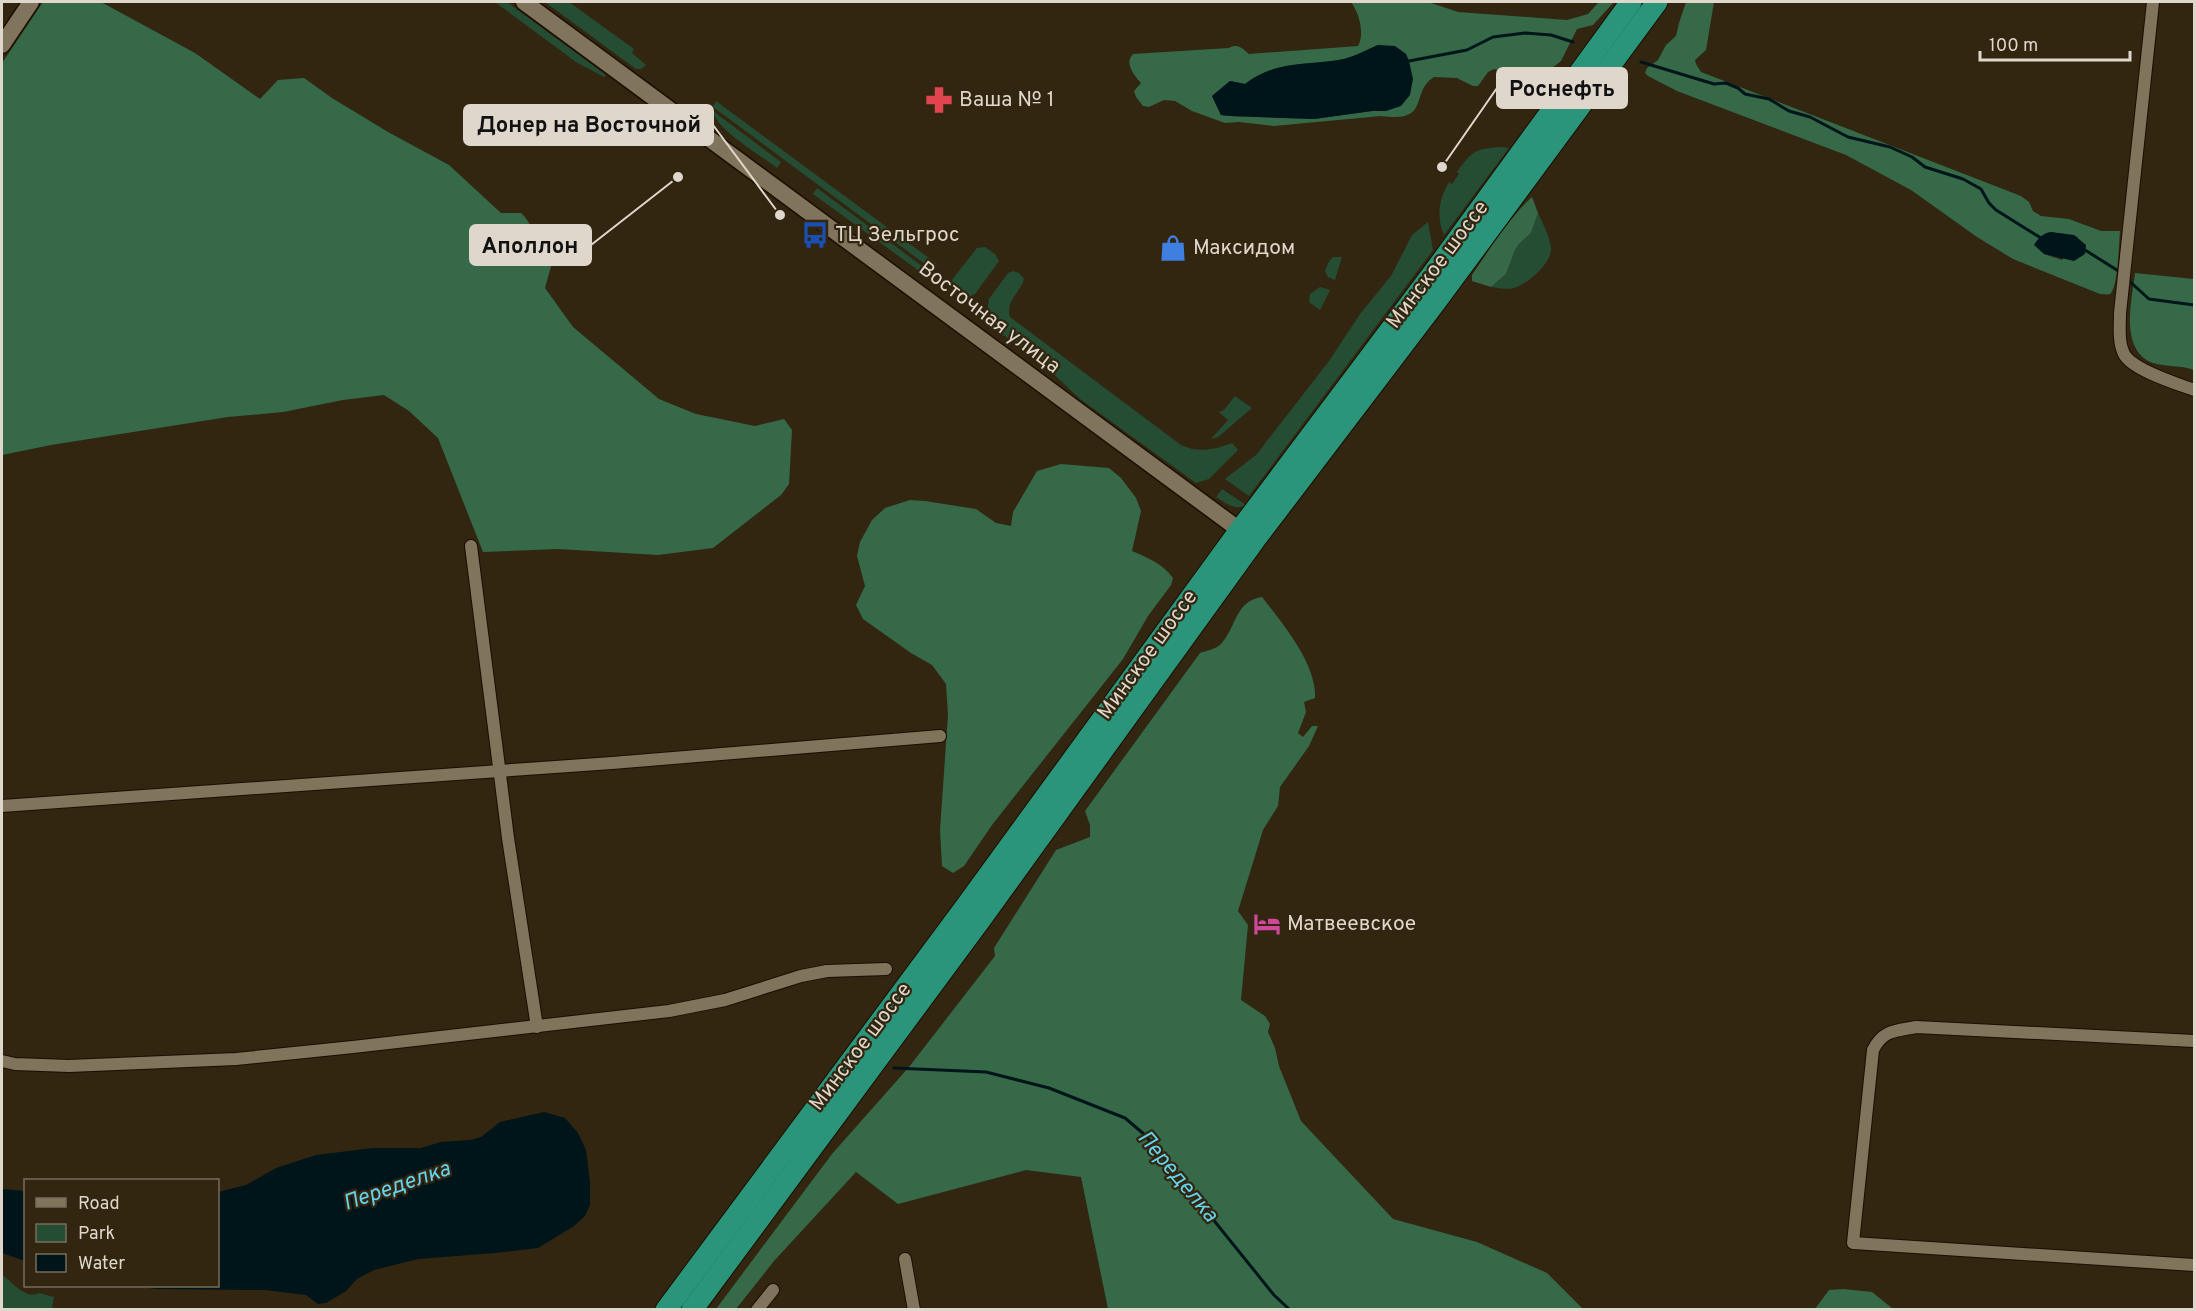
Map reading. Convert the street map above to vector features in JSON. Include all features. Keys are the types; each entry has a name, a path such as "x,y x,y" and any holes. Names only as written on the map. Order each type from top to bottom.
{"highway":[{"name":"Минское шоссе","path":"692,1310 967,938 1146,675 1439,265 1632,2"},
{"name":"Минское шоссе","path":"1247,536 1435,303 1657,2"},
{"name":"Минское шоссе","path":"666,1310 966,906 1146,675"}],"street":[{"path":"2,45 32,2"},
{"name":"Восточная улица","path":"524,2 1247,536"},
{"path":"2153,2 2120,313 2120,339 2125,356 2135,364 2194,390"},
{"path":"471,546 508,838 537,1027"},
{"path":"2,806 501,771 940,736"},
{"path":"2,1061 15,1064 69,1066 236,1059 537,1027 696,1007 801,976 827,971 886,969"},
{"path":"2194,1041 1916,1027 1891,1032 1879,1038 1873,1050 1853,1243 2194,1265"},
{"path":"905,1259 914,1310"},
{"path":"758,1310 773,1290"}],"green space":[{"path":"43,2 101,2 195,53 260,99 278,80 304,78 388,132 449,165 501,213 521,213 525,217 553,259 545,288 573,327 659,399 696,414 755,426 784,419 792,430 789,484 781,495 713,548 658,555 558,549 483,552 438,438 409,411 384,395 343,400 283,412 228,417 2,455 2,63"},
{"path":"495,2 507,2 606,75 604,77 576,62"},
{"path":"545,2 569,2 634,49 632,53 646,65 641,69 636,69"},
{"path":"1351,2 1428,2 1458,12 1567,20 1588,14 1599,2 1614,2 1593,25 1577,29 1561,61 1543,75 1533,69 1511,73 1494,69 1488,72 1478,86 1457,78 1434,77 1422,91 1414,111 1397,117 1381,116 1274,126 1239,122 1225,123 1192,111 1175,101 1164,100 1149,107 1143,106 1136,97 1134,91 1141,83 1130,65 1129,61 1133,54 1235,46 1249,54 1358,46 1361,29","holes":["1378,45 1386,111 1314,119 1230,116 1221,115 1212,96 1230,81 1245,84 1268,71 1344,59"]},
{"path":"1686,2 1714,2 1706,50 1695,60 1701,72 2021,196 2029,202 2033,211 2041,216 2069,219 2101,231 2120,231 2113,290 2110,294 2100,294 2013,259 1977,237 1911,190 1846,155 1677,91 1648,76 1645,73 1647,68 1658,60 1666,45 1676,36","holes":["2051,232 2078,237 2062,260 2044,254"]},
{"path":"716,101 937,264 933,270 713,107"},
{"path":"713,111 781,162 777,168 730,134"},
{"path":"1486,148 1509,148 1444,235 1440,221 1440,208 1449,182 1452,184 1459,174 1457,172 1475,152"},
{"path":"817,188 930,272 922,273 813,194"},
{"path":"1532,197 1538,213 1531,233 1515,250 1506,274 1491,287 1472,281 1472,275 1500,234"},
{"path":"1538,213 1551,248 1547,261 1523,284 1510,289 1491,287 1506,274 1515,250 1531,233"},
{"path":"1428,222 1433,250 1249,496 1225,479 1256,455 1329,361 1360,314 1391,276 1412,235"},
{"path":"985,247 995,254 999,261 975,294 969,297 944,278 951,281 977,248"},
{"path":"1333,257 1342,257 1335,280 1328,277 1325,271"},
{"path":"1013,271 1019,273 1024,279 1011,302 1010,317 1181,445 1206,450 1232,443 1238,450 1209,479 1196,483 1080,399 1044,365 990,325 987,313 989,299 1008,273"},
{"path":"2135,273 2194,279 2194,370 2153,363 2142,357 2135,347 2130,310"},
{"path":"1320,287 1330,290 1320,310 1309,302 1310,294"},
{"path":"1235,396 1252,408 1218,437 1211,439 1228,420 1219,412 1224,410"},
{"path":"1061,464 1109,468 1121,478 1136,498 1141,511 1132,551 1159,565 1173,578 1171,585 1148,616 1123,659 992,825 964,866 953,873 942,866 940,830 948,715 946,684 932,665 863,619 856,605 865,586 857,556 860,542 872,520 885,508 910,500 976,509 996,523 1011,526 1013,512 1037,471"},
{"path":"1222,489 1246,505 1234,507 1216,497"},
{"path":"1262,597 1297,644 1314,685 1315,698 1304,702 1306,712 1298,733 1303,737 1312,726 1318,726 1309,746 1280,787 1278,806 1263,830 1238,911 1248,925 1241,1000 1265,1016 1270,1024 1268,1032 1301,1121 1393,1219 1477,1242 1547,1273 1583,1309 1108,1309 1081,1177 1026,1170 898,1204 856,1172 774,1261 736,1309 716,1309 832,1154 909,1067 995,956 994,948 1056,850 1090,837 1090,825 1085,811 1200,653 1214,649 1221,644 1241,609 1253,599"},
{"path":"2,1275 24,1292 54,1297 52,1309 2,1309"},
{"path":"1829,1290 1872,1292 1893,1309 1815,1309"}],"water":[{"path":"1378,45 1395,46 1406,54 1413,79 1410,95 1401,106 1386,111 1314,119 1230,116 1221,115 1212,96 1230,81 1245,84 1279,67 1344,59"},
{"path":"2051,232 2074,235 2086,245 2085,254 2074,261 2044,254 2034,245 2041,236"},
{"path":"544,1112 565,1118 578,1133 586,1150 590,1205 585,1216 574,1226 538,1248 418,1259 374,1270 357,1279 346,1291 326,1303 318,1304 306,1295 265,1290 143,1287 219,1287 219,1192 246,1185 276,1168 316,1155 373,1148 421,1148 441,1142 470,1140 481,1137 500,1122"},
{"path":"2,1189 24,1191 24,1261 2,1253"}],"waterway":[{"path":"1409,61 1467,50 1493,37 1525,33 1551,35 1573,42"},
{"path":"1641,62 1714,84 1726,83 1745,94 1769,99 1789,111 1810,117 1848,137 1890,147 1912,157 1925,167 1963,179 1981,189 1996,210 2041,238"},
{"path":"2085,250 2120,272"},
{"path":"2127,279 2149,299 2194,305"},
{"name":"Переделка","path":"894,1068 986,1072 1049,1088 1125,1118 1145,1135 1274,1295 1290,1310"}],"place":[{"name":"Ваша № 1","path":"939,100"},
{"name":"Роснефть","path":"1442,167"},
{"name":"Аполлон","path":"678,177"},
{"name":"Донер на Восточной","path":"780,215"},
{"name":"ТЦ Зельгрос","path":"815,235"},
{"name":"Максидом","path":"1173,248"},
{"name":"Матвеевское","path":"1267,924"}]}
